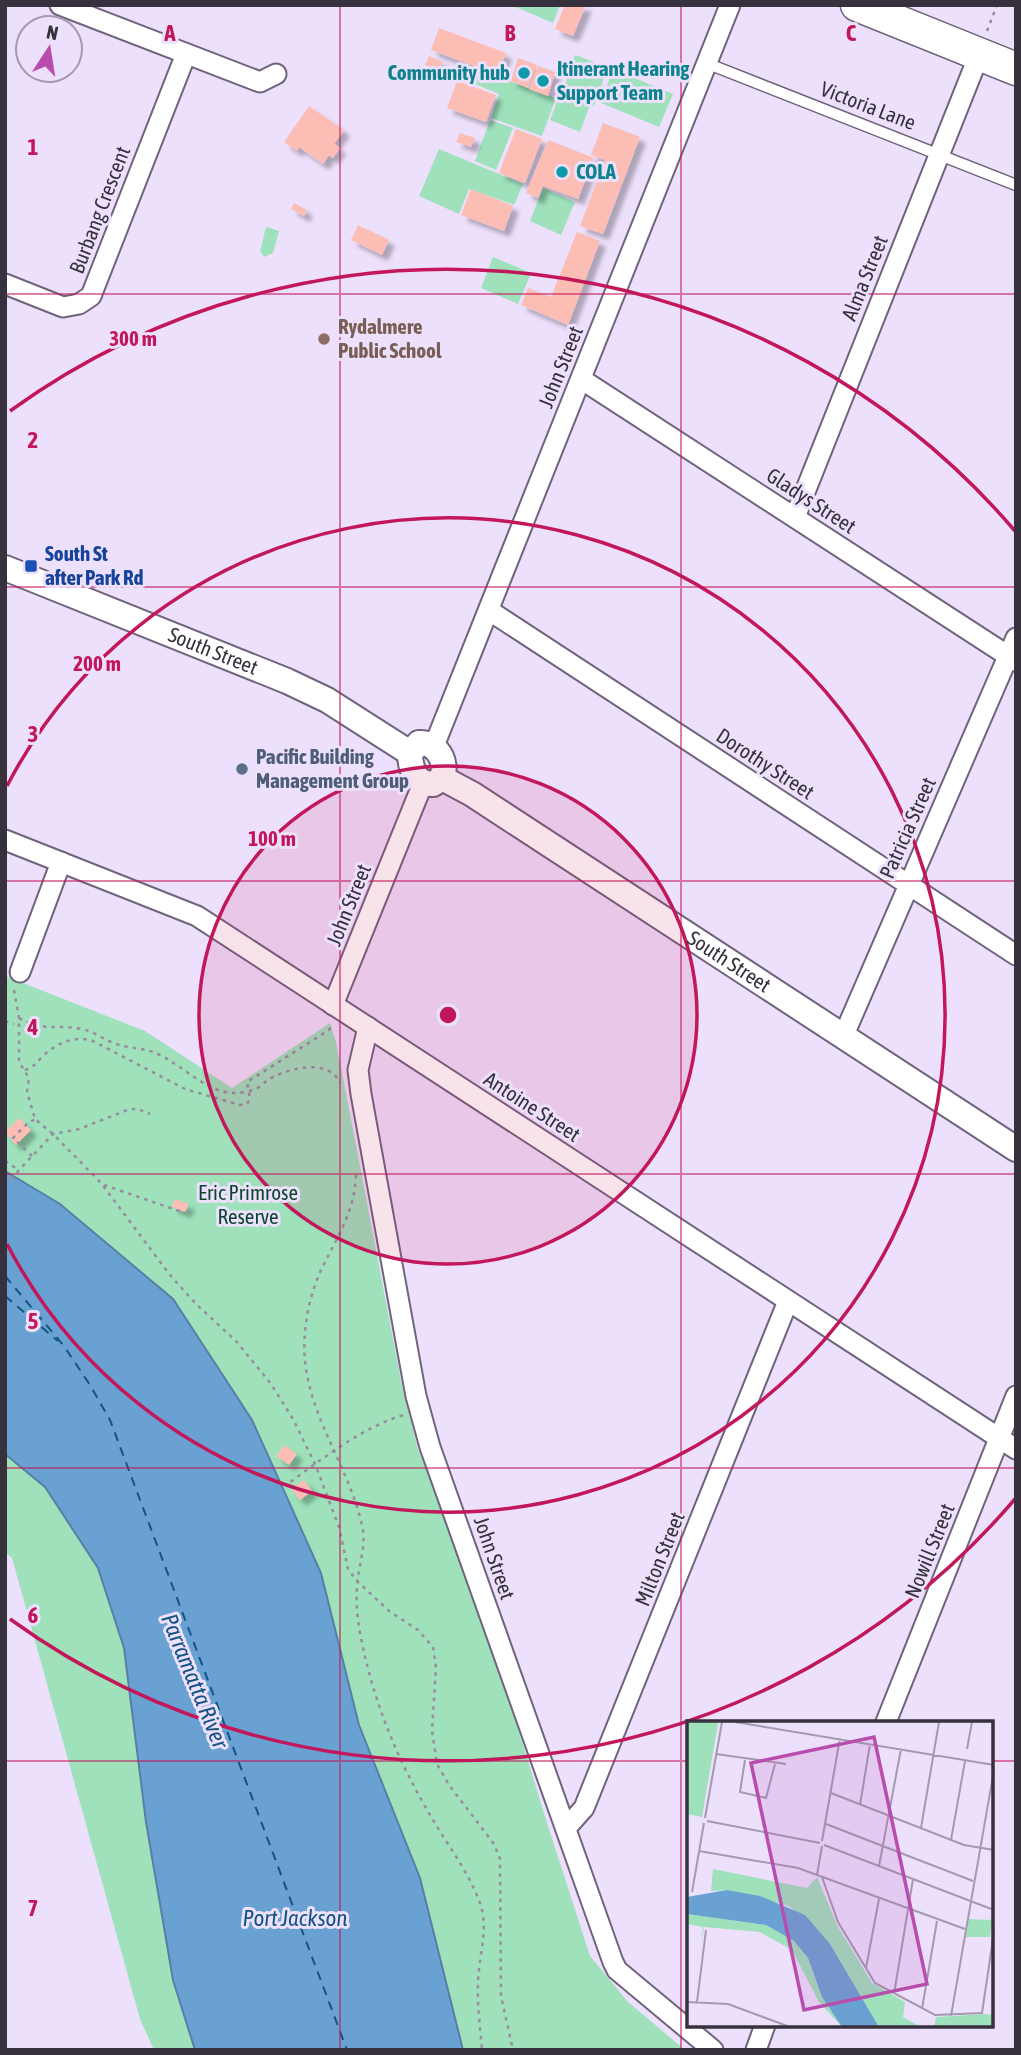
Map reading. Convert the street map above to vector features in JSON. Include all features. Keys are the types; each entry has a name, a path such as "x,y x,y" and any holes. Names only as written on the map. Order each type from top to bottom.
{"highway":[{"path":"857,5 982,45 1016,48"},
{"path":"908,5 982,45 1016,69"}],"street":[{"path":"60,5 260,82 276,74"},
{"name":"John Street","path":"422,749 489,611 730,5"},
{"name":"Alma Street","path":"795,517 982,45"},
{"name":"Burbang Crescent","path":"5,284 63,307 79,304 91,296 186,54"},
{"name":"Gladys Street","path":"581,379 1012,659"},
{"name":"South Street","path":"5,568 287,681 422,749"},
{"name":"Dorothy Street","path":"489,611 1016,955"},
{"name":"Patricia Street","path":"843,1037 908,885 1012,659 1016,638"},
{"path":"422,749 415,775 432,780"},
{"name":"John Street","path":"332,1013 432,780"},
{"name":"South Street","path":"432,780 472,794 1016,1149"},
{"name":"Antoine Street","path":"5,840 197,916 332,1013 368,1027 1016,1449"},
{"path":"17,981 61,862"},
{"name":"John Street","path":"368,1027 358,1070 361,1094 419,1411 612,1962 617,1970 713,2050"},
{"name":"Milton Street","path":"566,1828 584,1808 788,1301"},
{"name":"Nowill Street","path":"887,1721 1016,1396"},
{"path":"756,2050 764,2027"}],"lane":[{"name":"Victoria Lane","path":"706,63 1016,185"}],"path":[{"path":"982,45 997,5"},
{"path":"17,981 19,1062 29,1078 27,1092 35,1119 101,1183 170,1275 196,1304 236,1340 271,1384 316,1464 339,1527 348,1569 389,1611 418,1630 433,1647 436,1667 432,1731 437,1764 449,1785 494,1844 500,1859 501,1996 513,2050"},
{"path":"24,1070 30,1069 45,1054 61,1044 83,1037 185,1090 240,1105 247,1104 250,1099 247,1082 329,1030 332,1013"},
{"path":"19,1018 41,1027 85,1029 111,1042 152,1052 216,1088 231,1093 256,1089 289,1070 306,1068 331,1072 337,1076 344,1090"},
{"path":"5,1021 14,1024"},
{"path":"5,1185 53,1134 79,1129 130,1109 150,1114"},
{"path":"32,1156 13,1138 35,1119"},
{"path":"5,1161 18,1171"},
{"path":"357,1170 346,1222 316,1282 309,1310 305,1361 320,1420 363,1527 364,1550 356,1613 368,1666 393,1742 410,1780 465,1871 480,1904 484,1923 478,1981 482,2050"},
{"path":"101,1183 185,1213"},
{"path":"293,1488 289,1483 333,1452 391,1418 419,1411"}],"green space":[{"path":"511,5 560,5 553,23"},
{"path":"575,55 608,67 594,106 562,93"},
{"path":"468,66 556,98 542,136 491,118 499,94 463,79"},
{"path":"613,69 673,94 659,127 601,103"},
{"path":"560,94 590,105 580,132 550,120"},
{"path":"490,120 513,128 496,170 475,161"},
{"path":"439,149 523,184 514,205 469,189 459,214 419,196"},
{"path":"543,188 575,202 561,235 530,221"},
{"path":"266,227 279,231 273,253 264,257 260,251"},
{"path":"493,257 531,273 518,304 481,288"},
{"name":"Eric Primrose Reserve","path":"5,976 145,1031 232,1088 330,1023 336,1042 402,1386 418,1449 477,1593 590,1956 628,2002 685,2050 463,2050 420,1878 359,1725 321,1573 60,1204 5,1171"},
{"path":"5,1454 45,1487 98,1569 124,1648 173,1980 195,2050 154,2050 140,2019 12,1558 5,1552"}],"water":[{"name":"Port Jackson","path":"5,1171 60,1204 173,1299 252,1420 321,1573 359,1725 420,1878 463,2050 195,2050 173,1980 146,1822 124,1648 98,1568 45,1487 5,1454"}],"building":[{"path":"565,5 586,5 573,36 555,29"},
{"path":"439,28 506,53 498,75 431,50"},
{"path":"429,56 443,62 439,72 425,65"},
{"name":"Community hub","path":"518,58 537,65 528,88 511,81"},
{"name":"Itinerant Hearing Support Team","path":"538,66 555,72 548,96 529,89"},
{"path":"457,81 496,95 486,122 447,108"},
{"path":"309,106 344,130 334,144 340,148 333,158 329,155 323,164 299,147 297,151 284,142"},
{"path":"603,123 640,137 603,234 580,226 605,160 591,155"},
{"path":"516,129 542,139 525,183 499,173"},
{"path":"460,133 475,138 471,147 456,142"},
{"name":"COLA","path":"548,140 594,158 578,199 543,186 538,198 526,193"},
{"path":"471,189 513,206 504,231 461,215"},
{"path":"294,203 307,210 304,216 291,209"},
{"path":"358,225 389,240 382,255 351,240"},
{"path":"577,232 600,241 568,325 521,305 528,288 551,297"},
{"path":"19,1118 31,1130 16,1145 5,1132"},
{"path":"175,1199 189,1204 185,1212 172,1207"},
{"path":"284,1445 297,1454 289,1465 276,1456"},
{"path":"304,1480 312,1491 300,1500 291,1489"}],"ferry route":[{"path":"5,1276 64,1346 110,1420 347,2050"},
{"path":"5,1296 58,1341"}],"place":[{"name":"Community hub","path":"524,73"},
{"name":"Itinerant Hearing Support Team","path":"543,81"},
{"name":"COLA","path":"562,172"},
{"name":"Rydalmere Public School","path":"324,339"},
{"name":"South St after Park Rd","path":"31,566"},
{"name":"Pacific Building Management Group","path":"242,769"}],"water label":[{"name":"Parramatta River","path":"195,1681"}]}
